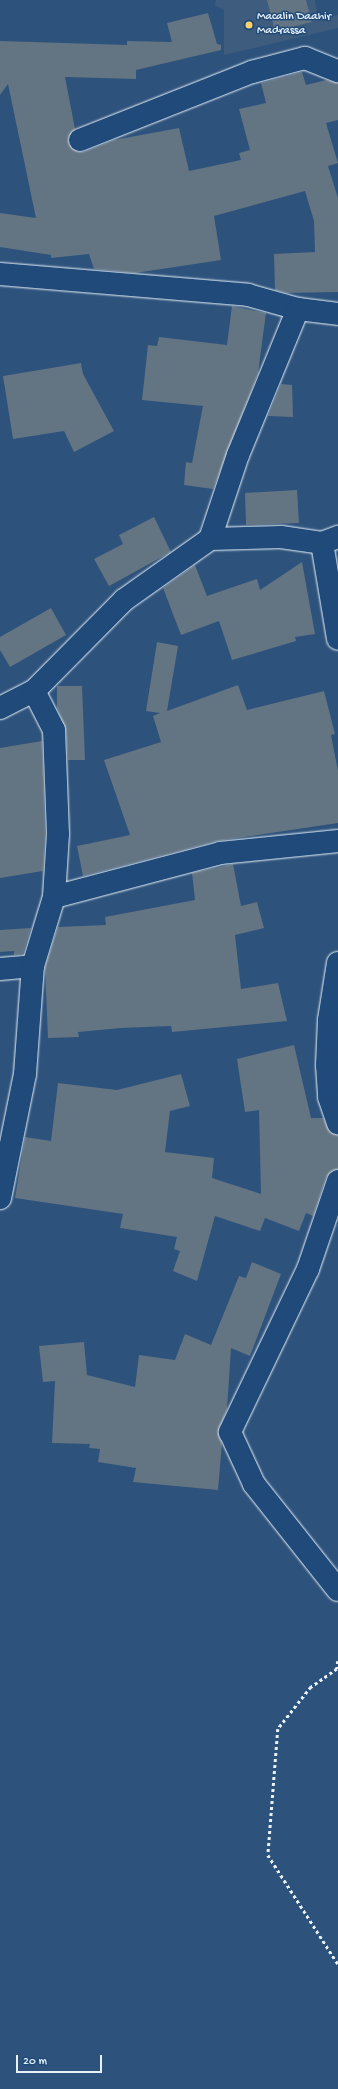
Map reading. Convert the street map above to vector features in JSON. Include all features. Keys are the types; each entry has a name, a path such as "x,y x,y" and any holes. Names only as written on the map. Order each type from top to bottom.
{"street":[{"path":"80,140 252,72 305,58 338,71"},
{"path":"0,274 248,295 298,309 338,314"},
{"path":"210,539 238,454 298,309"},
{"path":"0,708 34,690 124,600 210,539 282,537 330,540 338,639"},
{"path":"0,1198 25,1074 33,966 54,897 58,834 54,730 34,690"},
{"path":"54,897 220,853 338,841"},
{"path":"338,963 329,1097 338,1123"},
{"path":"0,969 33,966"},
{"path":"338,1181 308,1269 230,1432 254,1484 338,1590"}],"path":[{"path":"338,1661 338,1669 311,1687 278,1729 268,1855 338,1964"}],"shaded area":[{"name":"Macalin Daahir Madrassa","path":"216,0 267,0 312,22 306,0 315,0 318,18 338,15 338,28 224,55 224,9 215,6"}],"building":[{"path":"267,0 306,0 312,22 275,31"},
{"path":"208,13 217,44 221,45 221,50 136,70 136,79 65,77 75,129 68,138 69,145 78,152 84,152 114,140 179,128 189,171 241,160 239,153 250,150 239,109 266,103 261,83 302,72 306,85 326,80 338,83 338,120 326,123 338,163 328,166 338,198 338,292 287,293 275,290 274,254 315,252 314,221 305,191 214,216 221,260 135,273 94,269 89,254 51,258 51,255 0,247 0,213 36,218 8,84 0,95 0,41 127,45 127,41 172,42 167,23"},
{"path":"232,306 266,313 258,373 213,489 184,485 186,462 192,463 203,406 142,400 148,345 157,346 159,337 227,345"},
{"path":"81,363 83,374 114,431 74,452 64,431 13,439 3,376"},
{"path":"281,384 292,385 293,417 268,416"},
{"path":"297,490 299,523 246,525 245,493"},
{"path":"154,517 171,552 109,586 94,559 123,544 119,535"},
{"path":"302,562 315,634 295,637 296,641 232,660 219,621 181,635 163,588 195,565 207,596 257,579 260,590"},
{"path":"51,608 66,635 10,667 0,650 0,637"},
{"path":"157,642 178,646 167,711 238,685 247,710 324,691 335,734 331,735 338,771 338,823 217,841 83,876 77,846 130,835 104,760 161,742 153,716 160,713 146,711"},
{"path":"57,686 82,686 85,760 68,760 66,730 57,708"},
{"path":"42,741 45,834 43,871 0,878 0,748"},
{"path":"233,864 241,906 257,902 264,928 235,935 241,989 278,983 287,1021 172,1032 171,1026 121,1028 78,1032 79,1037 48,1038 45,968 58,927 106,925 105,917 195,900 192,873"},
{"path":"31,928 23,954 14,955 14,951 0,952 0,930"},
{"path":"294,1045 311,1118 323,1118 330,1132 338,1135 338,1169 326,1177 313,1216 306,1213 299,1231 265,1218 260,1231 215,1216 197,1281 173,1271 180,1251 174,1249 177,1237 120,1228 123,1214 15,1198 25,1137 51,1141 58,1083 117,1090 181,1074 190,1106 170,1111 165,1152 214,1158 212,1178 261,1194 259,1110 245,1112 237,1059"},
{"path":"252,1262 281,1274 250,1356 231,1348 227,1409 218,1432 222,1443 218,1490 133,1482 136,1468 98,1462 100,1449 89,1448 90,1444 52,1443 55,1381 43,1382 39,1346 84,1342 87,1375 135,1387 139,1355 175,1360 185,1334 211,1345 239,1276 246,1278"}],"place":[{"name":"Macalin Daahir Madrassa","path":"249,25"}]}
